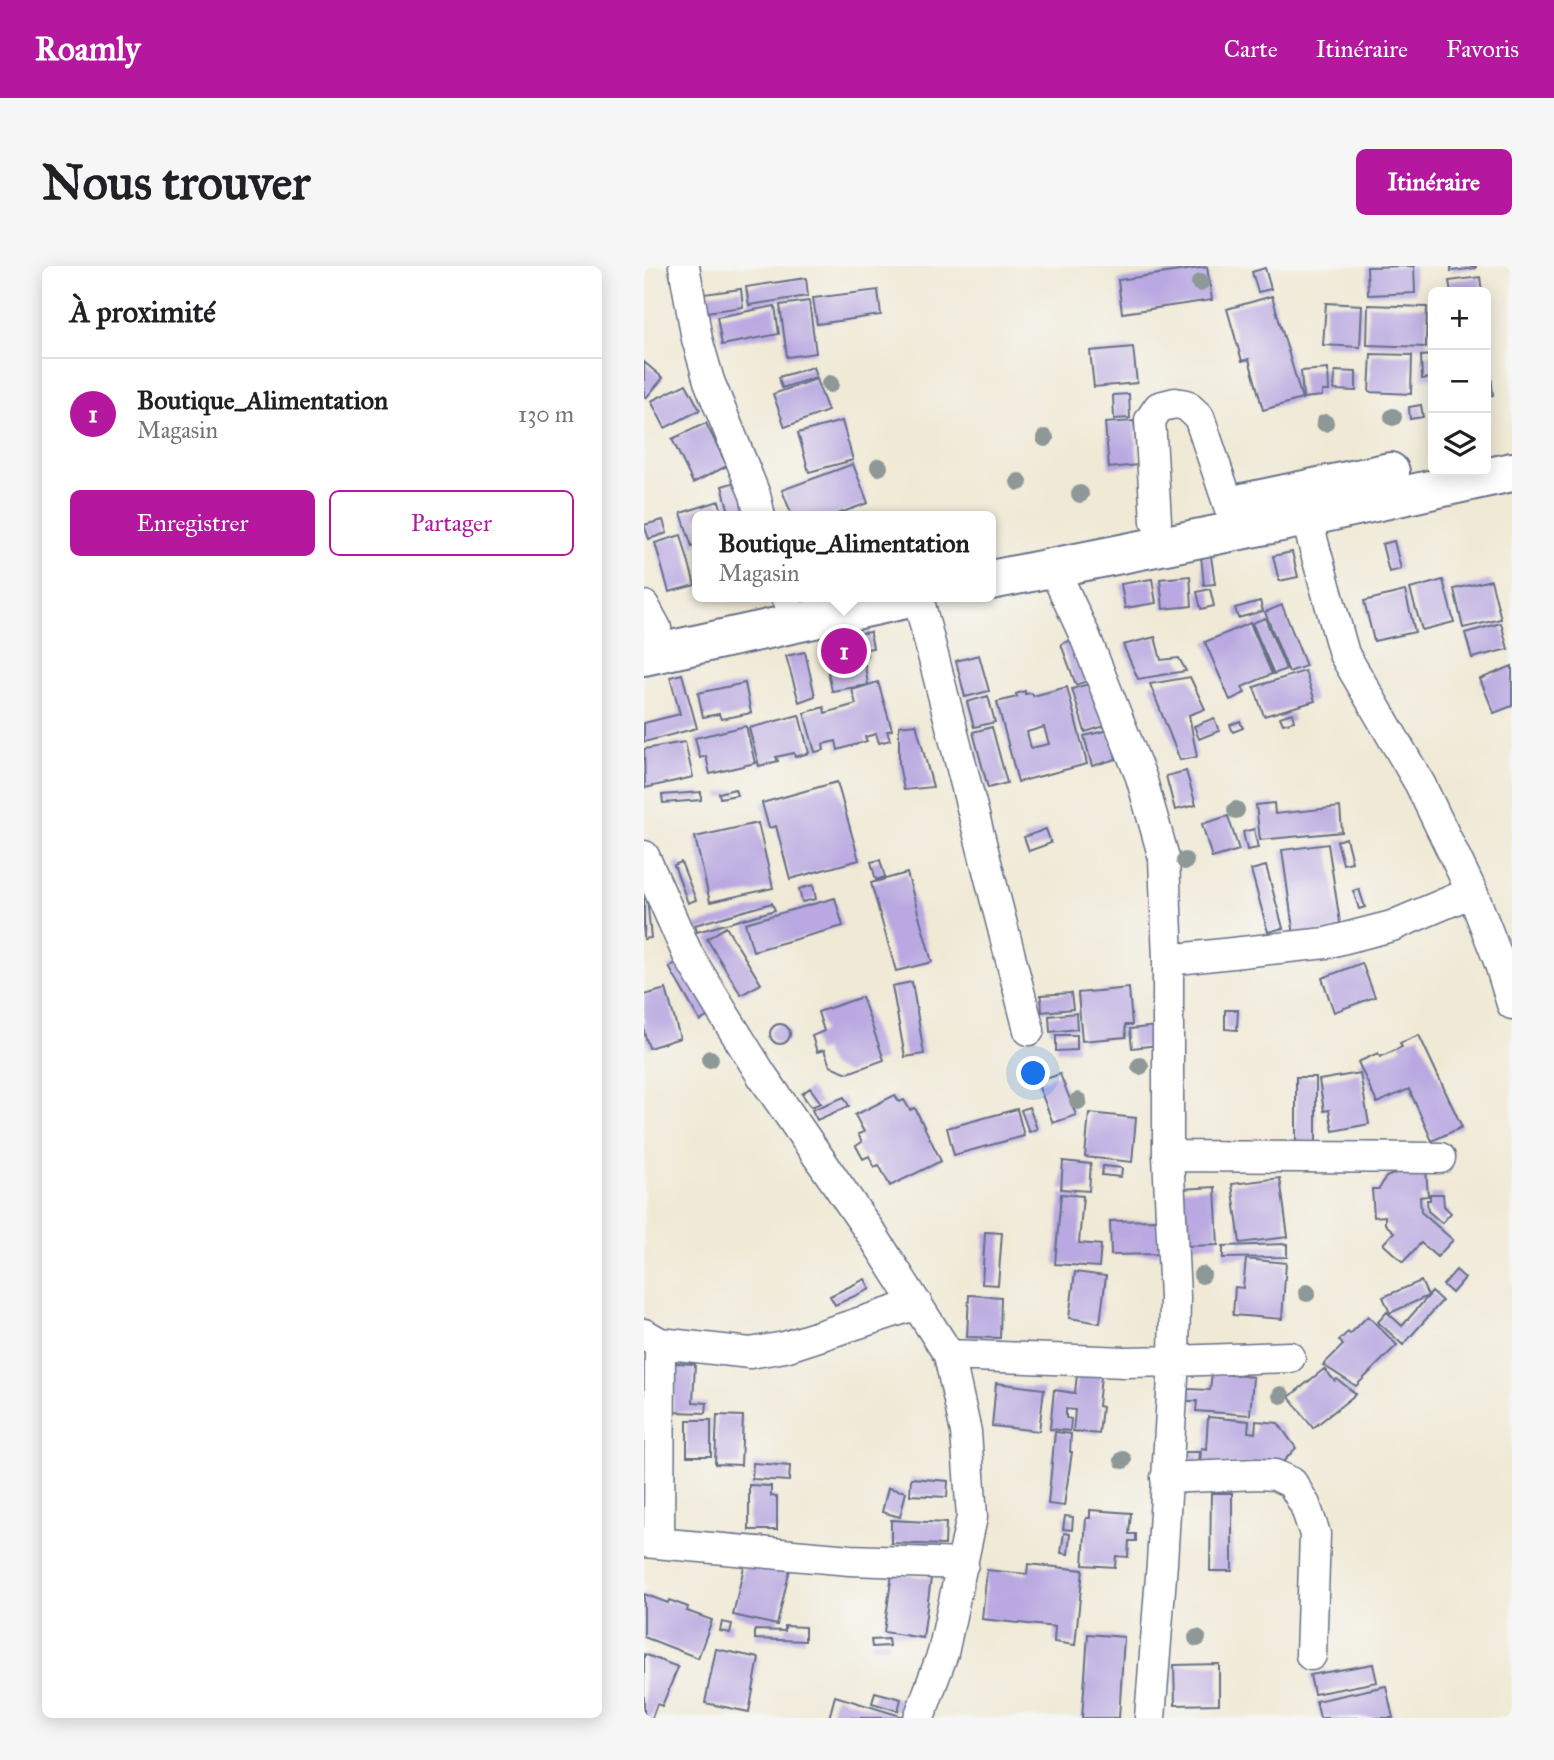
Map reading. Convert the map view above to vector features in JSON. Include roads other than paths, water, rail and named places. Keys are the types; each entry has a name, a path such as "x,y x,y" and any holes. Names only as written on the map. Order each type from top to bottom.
{"main road":[{"path":"1491,450 1512,446"},
{"path":"996,555 1428,464"},
{"path":"996,579 1306,517 1512,472"},
{"path":"647,630 773,602"},
{"path":"647,630 876,602"}],"street":[{"path":"680,267 696,339 709,381 755,495 759,511"},
{"path":"1156,521 1150,420 1159,407 1175,403 1186,405 1199,416 1229,506"},
{"path":"1306,517 1344,654 1420,784 1472,892 1499,961 1512,1004"},
{"path":"1053,567 1084,634 1141,777 1164,858 1168,960 1168,1156 1175,1297 1174,1361 1150,1718"},
{"path":"918,602 1029,1031"},
{"path":"644,856 688,955 720,1008 761,1074 949,1355 966,1432 972,1517 943,1653 919,1718"},
{"path":"1168,960 1326,943 1392,926 1472,892"},
{"path":"1168,1156 1440,1158"},
{"path":"917,1304 785,1348 750,1353 652,1338 651,1543 849,1560 963,1564"},
{"path":"949,1355 1125,1362 1290,1357"},
{"path":"1166,1478 1258,1474 1275,1475 1292,1483 1305,1505 1315,1534 1311,1655"}],"place":[{"name":"Boutique_Alimentation","path":"844,651"}]}
